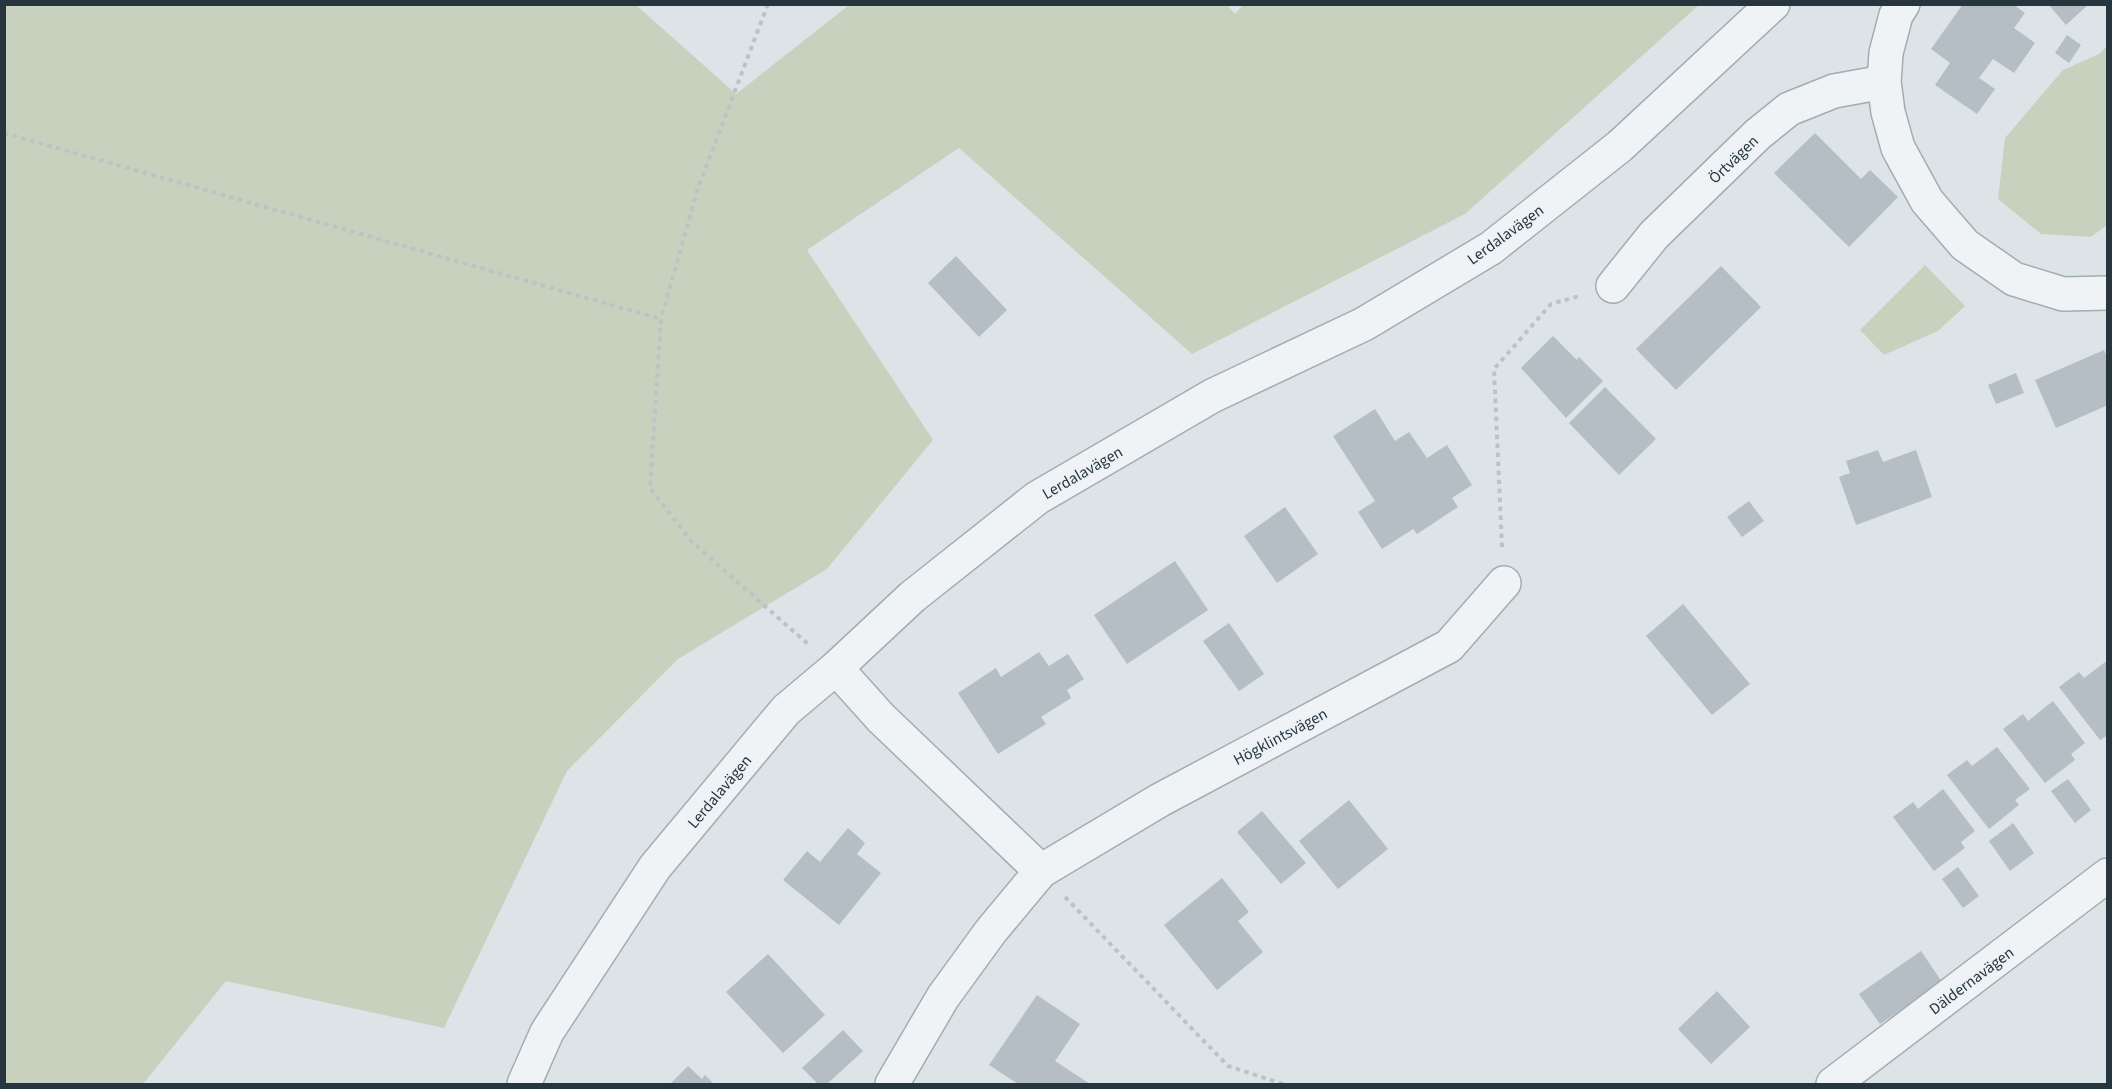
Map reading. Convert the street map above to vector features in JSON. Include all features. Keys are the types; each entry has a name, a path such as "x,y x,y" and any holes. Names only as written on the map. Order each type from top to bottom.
{"street":[{"name":"Lerdalavägen","path":"524,1084 547,1032 655,867 786,710 836,668 912,597 1037,498 1212,396 1364,324 1491,248 1620,146 1773,4"},
{"path":"1904,4 1896,15 1886,53 1884,82 1888,112 1898,148 1927,201 1965,245 2014,279 2063,294 2108,293"},
{"name":"Örtvägen","path":"1613,286 1654,235 1758,134 1789,109 1834,91 1884,82"},
{"name":"Högklintsvägen","path":"892,1084 944,997 991,931 1041,871 1160,800 1449,646 1504,583"},
{"path":"836,668 881,718 1041,871"},
{"name":"Däldernavägen","path":"1833,1084 2108,875"}],"path":[{"path":"768,4 698,188 661,320 650,488 692,542 836,668"},
{"path":"4,133 661,320"},
{"path":"1504,583 1494,369 1551,304 1613,286"},
{"path":"1077,910 1228,1066 1283,1084"}],"green space":[{"path":"1226,4 1235,14 1244,4 1699,5 1465,214 1192,354 959,148 807,250 933,440 827,569 678,659 567,771 444,1028 226,981 143,1084 5,1084 5,5 636,5 736,94 849,5"},
{"path":"2107,46 2107,225 2091,237 2041,234 1998,199 2005,138 2063,70 2099,54"},
{"path":"1925,265 1965,306 1938,331 1884,355 1860,330"}],"building":[{"path":"1963,4 2013,4 2025,13 2014,28 2035,43 2014,73 1993,59 1979,78 1995,89 1977,114 1935,85 1950,63 1931,49"},
{"path":"2048,4 2089,4 2066,25"},
{"path":"2067,35 2081,45 2069,63 2055,53"},
{"path":"1815,133 1861,179 1870,170 1898,197 1849,247 1774,173"},
{"path":"956,256 1007,310 979,337 928,283"},
{"path":"1721,266 1761,307 1676,390 1636,349"},
{"path":"1553,336 1603,381 1566,418 1521,368"},
{"path":"2104,350 2108,359 2108,405 2056,428 2035,380"},
{"path":"2016,373 2024,393 1996,404 1988,385"},
{"path":"1605,387 1656,439 1619,475 1569,423"},
{"path":"1375,409 1395,441 1409,432 1427,458 1447,445 1472,485 1452,498 1458,507 1417,534 1413,529 1382,549 1358,512 1375,501 1333,436"},
{"path":"1878,450 1883,462 1916,450 1932,497 1856,525 1839,477 1850,473 1846,461"},
{"path":"1749,501 1764,521 1742,537 1727,517"},
{"path":"1285,507 1318,554 1277,583 1244,536"},
{"path":"1175,561 1208,610 1127,664 1094,615"},
{"path":"1683,604 1750,684 1712,715 1646,636"},
{"path":"1229,623 1264,674 1239,691 1203,641"},
{"path":"1039,652 1049,666 1068,654 1084,679 1067,690 1071,698 1041,717 1046,724 998,754 958,693 996,668 1001,677"},
{"path":"2108,660 2108,735 2100,740 2059,687 2079,672 2084,678"},
{"path":"2053,701 2085,743 2071,754 2075,760 2045,783 2003,729 2023,714 2028,721"},
{"path":"1997,747 2030,789 2015,800 2019,805 1989,829 1947,775 1967,760 1972,766"},
{"path":"2068,779 2091,810 2075,823 2051,791"},
{"path":"1943,789 1975,831 1961,842 1965,848 1934,871 1893,817 1913,802 1918,809"},
{"path":"1349,800 1388,849 1338,889 1299,841"},
{"path":"1262,811 1306,863 1281,884 1237,832"},
{"path":"2013,823 2034,853 2010,871 1989,841"},
{"path":"848,828 865,843 857,854 881,873 839,925 783,880 807,851 820,862"},
{"path":"1958,867 1979,896 1963,908 1942,879"},
{"path":"1222,878 1249,912 1238,921 1263,952 1217,990 1164,925"},
{"path":"1921,951 1942,982 1880,1024 1859,994"},
{"path":"768,954 825,1015 783,1053 726,992"},
{"path":"1717,991 1750,1027 1711,1064 1678,1029"},
{"path":"1037,995 1080,1024 1055,1061 1090,1084 1018,1084 989,1065"},
{"path":"843,1030 863,1051 827,1084 818,1084 802,1068"},
{"path":"688,1066 702,1079 705,1075 714,1084 670,1084"}]}
